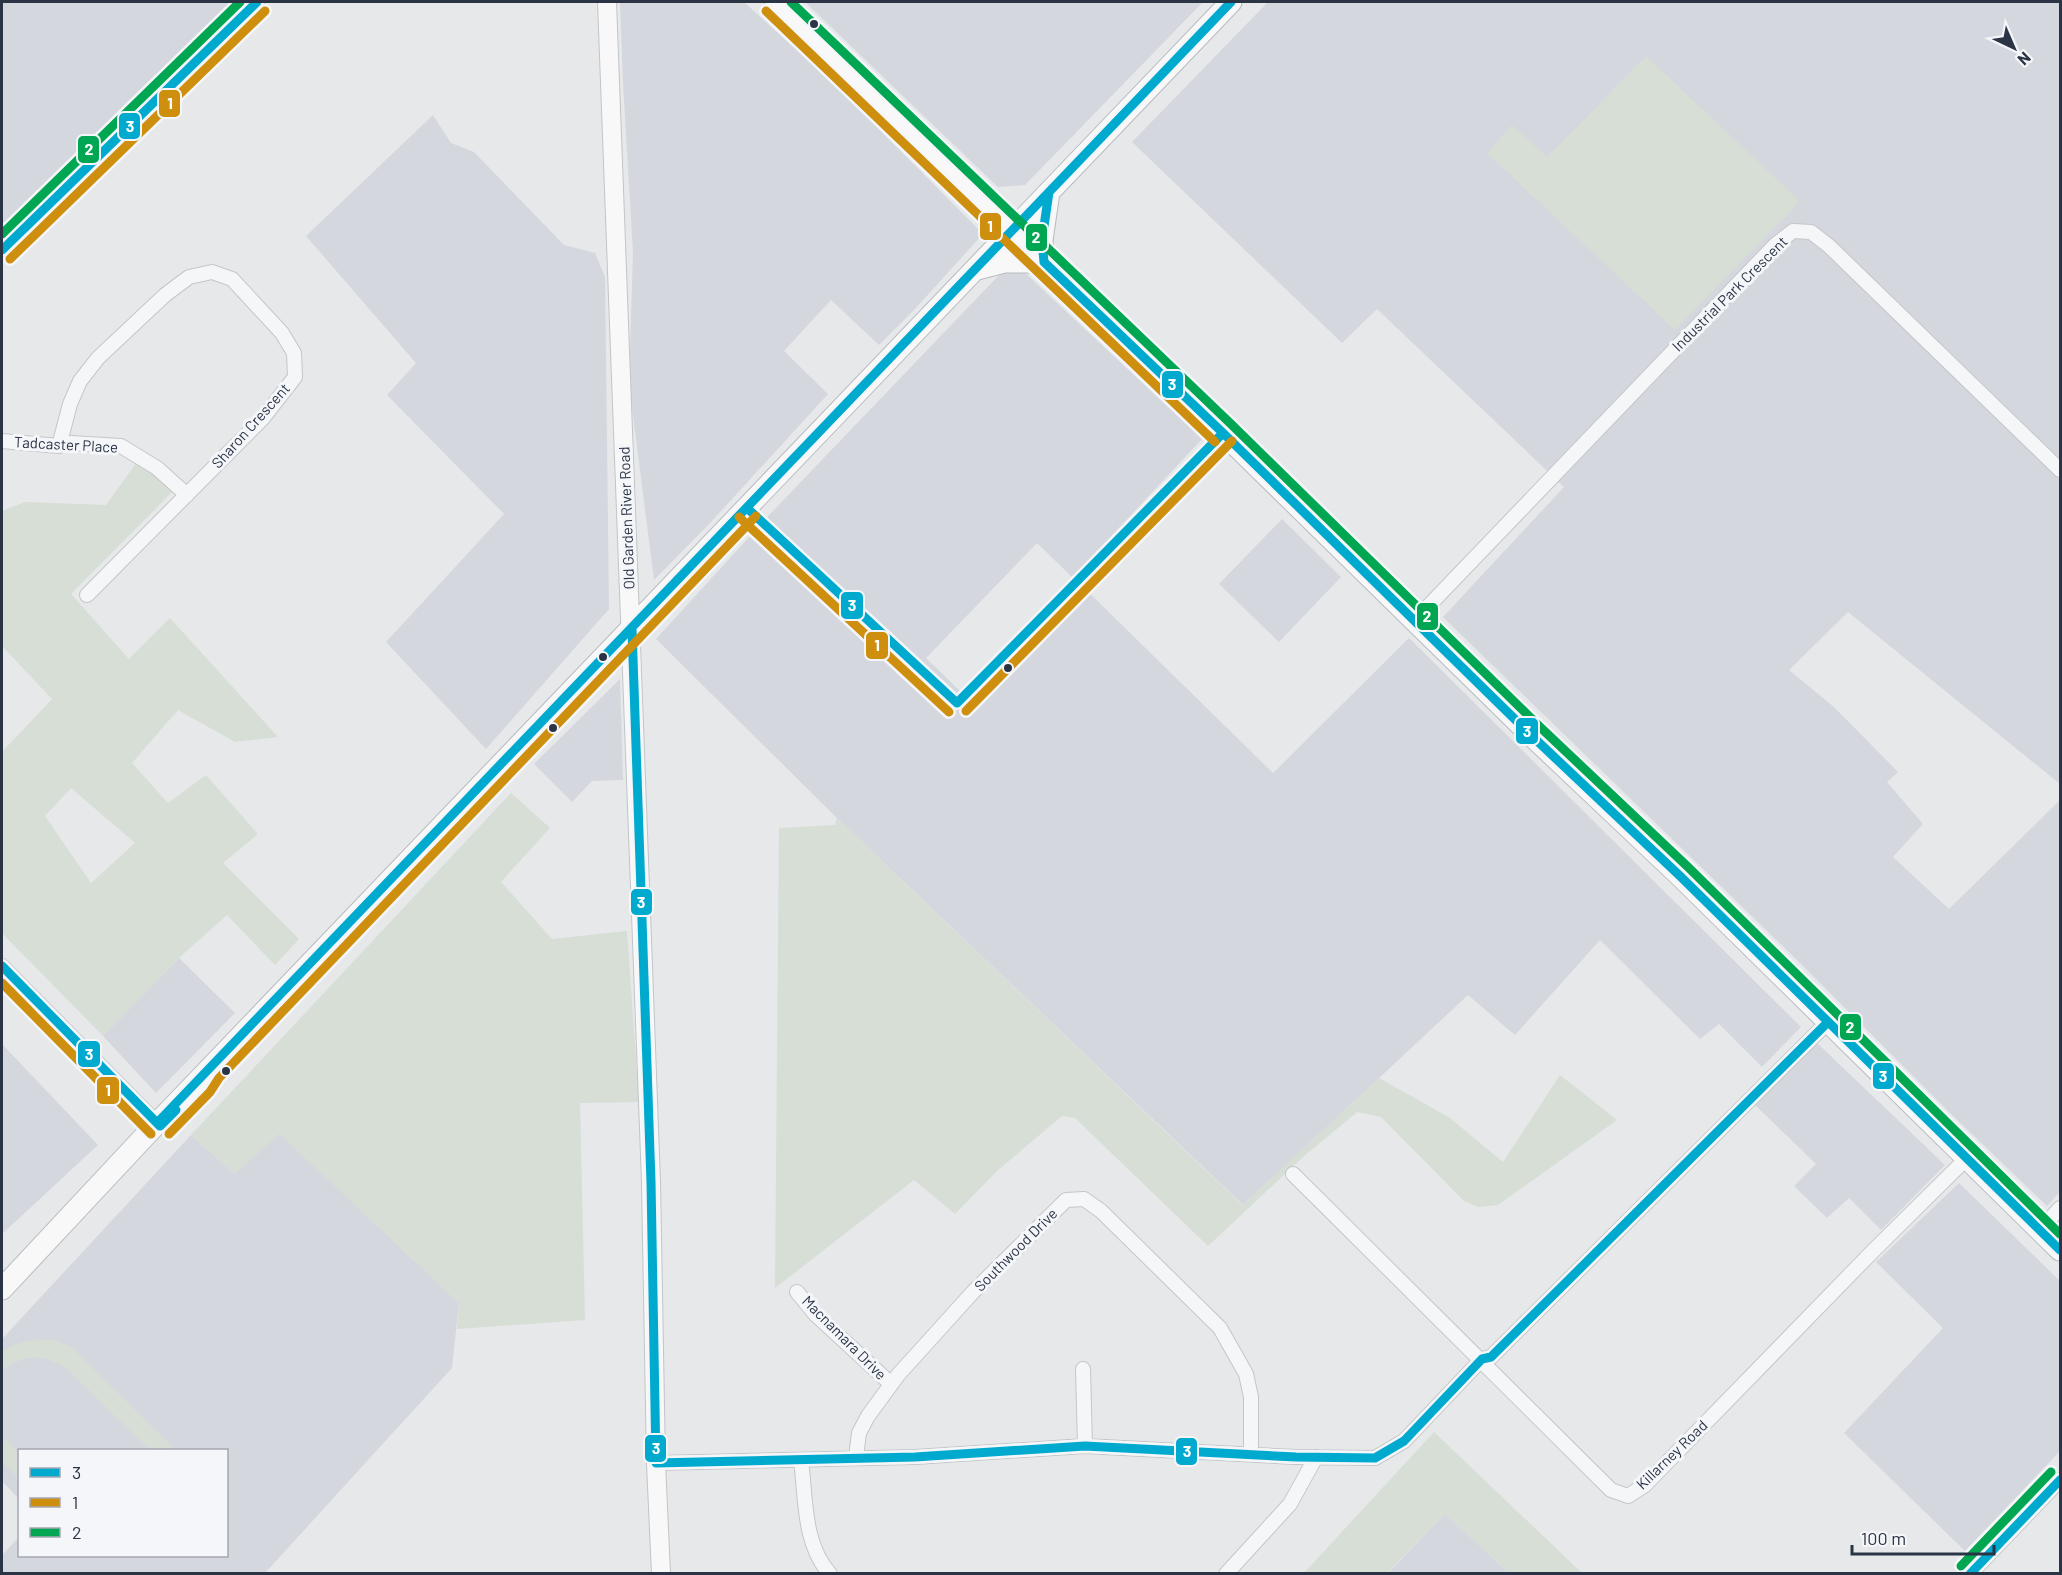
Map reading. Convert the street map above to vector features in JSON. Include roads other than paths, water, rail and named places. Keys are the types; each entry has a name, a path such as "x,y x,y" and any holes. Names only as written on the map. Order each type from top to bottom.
{"highway":[{"path":"2,1289 1232,2"},
{"path":"1044,262 1042,240 1049,192"},
{"path":"1012,232 1415,620 1532,736 1680,876 2061,1250"},
{"path":"974,270 1004,262 1044,262"}],"main road":[{"name":"Old Garden River Road","path":"607,2 651,1170 656,1463 661,1574"},
{"path":"774,2 1012,232"}],"street":[{"path":"2,250 253,2"},
{"name":"Industrial Park Crescent","path":"1415,620 1775,245 1793,231 1811,232 1829,246 2061,470"},
{"name":"Sharon Crescent","path":"59,446 70,404 80,381 98,358 165,295 189,277 212,272 232,279 282,333 294,353 295,377 263,418 87,595"},
{"name":"Tadcaster Place","path":"2,441 59,446 71,443 121,446 157,468 187,495"},
{"path":"2,966 158,1125"},
{"path":"656,1463 915,1457 1085,1446 1375,1458 1404,1441 1482,1359 1491,1357 1827,1022"},
{"name":"Killarney Road","path":"1293,1174 1482,1359 1611,1490 1628,1496 1645,1485 1968,1157"},
{"name":"Southwood Drive","path":"856,1457 859,1433 891,1384 973,1292 1066,1200 1084,1199 1101,1211 1220,1328 1246,1374 1251,1397 1251,1454"},
{"path":"2040,1230 2061,1208"},
{"name":"Macnamara Drive","path":"797,1292 815,1314 891,1384"},
{"path":"1083,1369 1085,1446"},
{"path":"1226,1574 1290,1504 1316,1457"},
{"path":"801,1460 811,1541 820,1562 830,1574"},
{"path":"1970,1574 2061,1480"}]}
